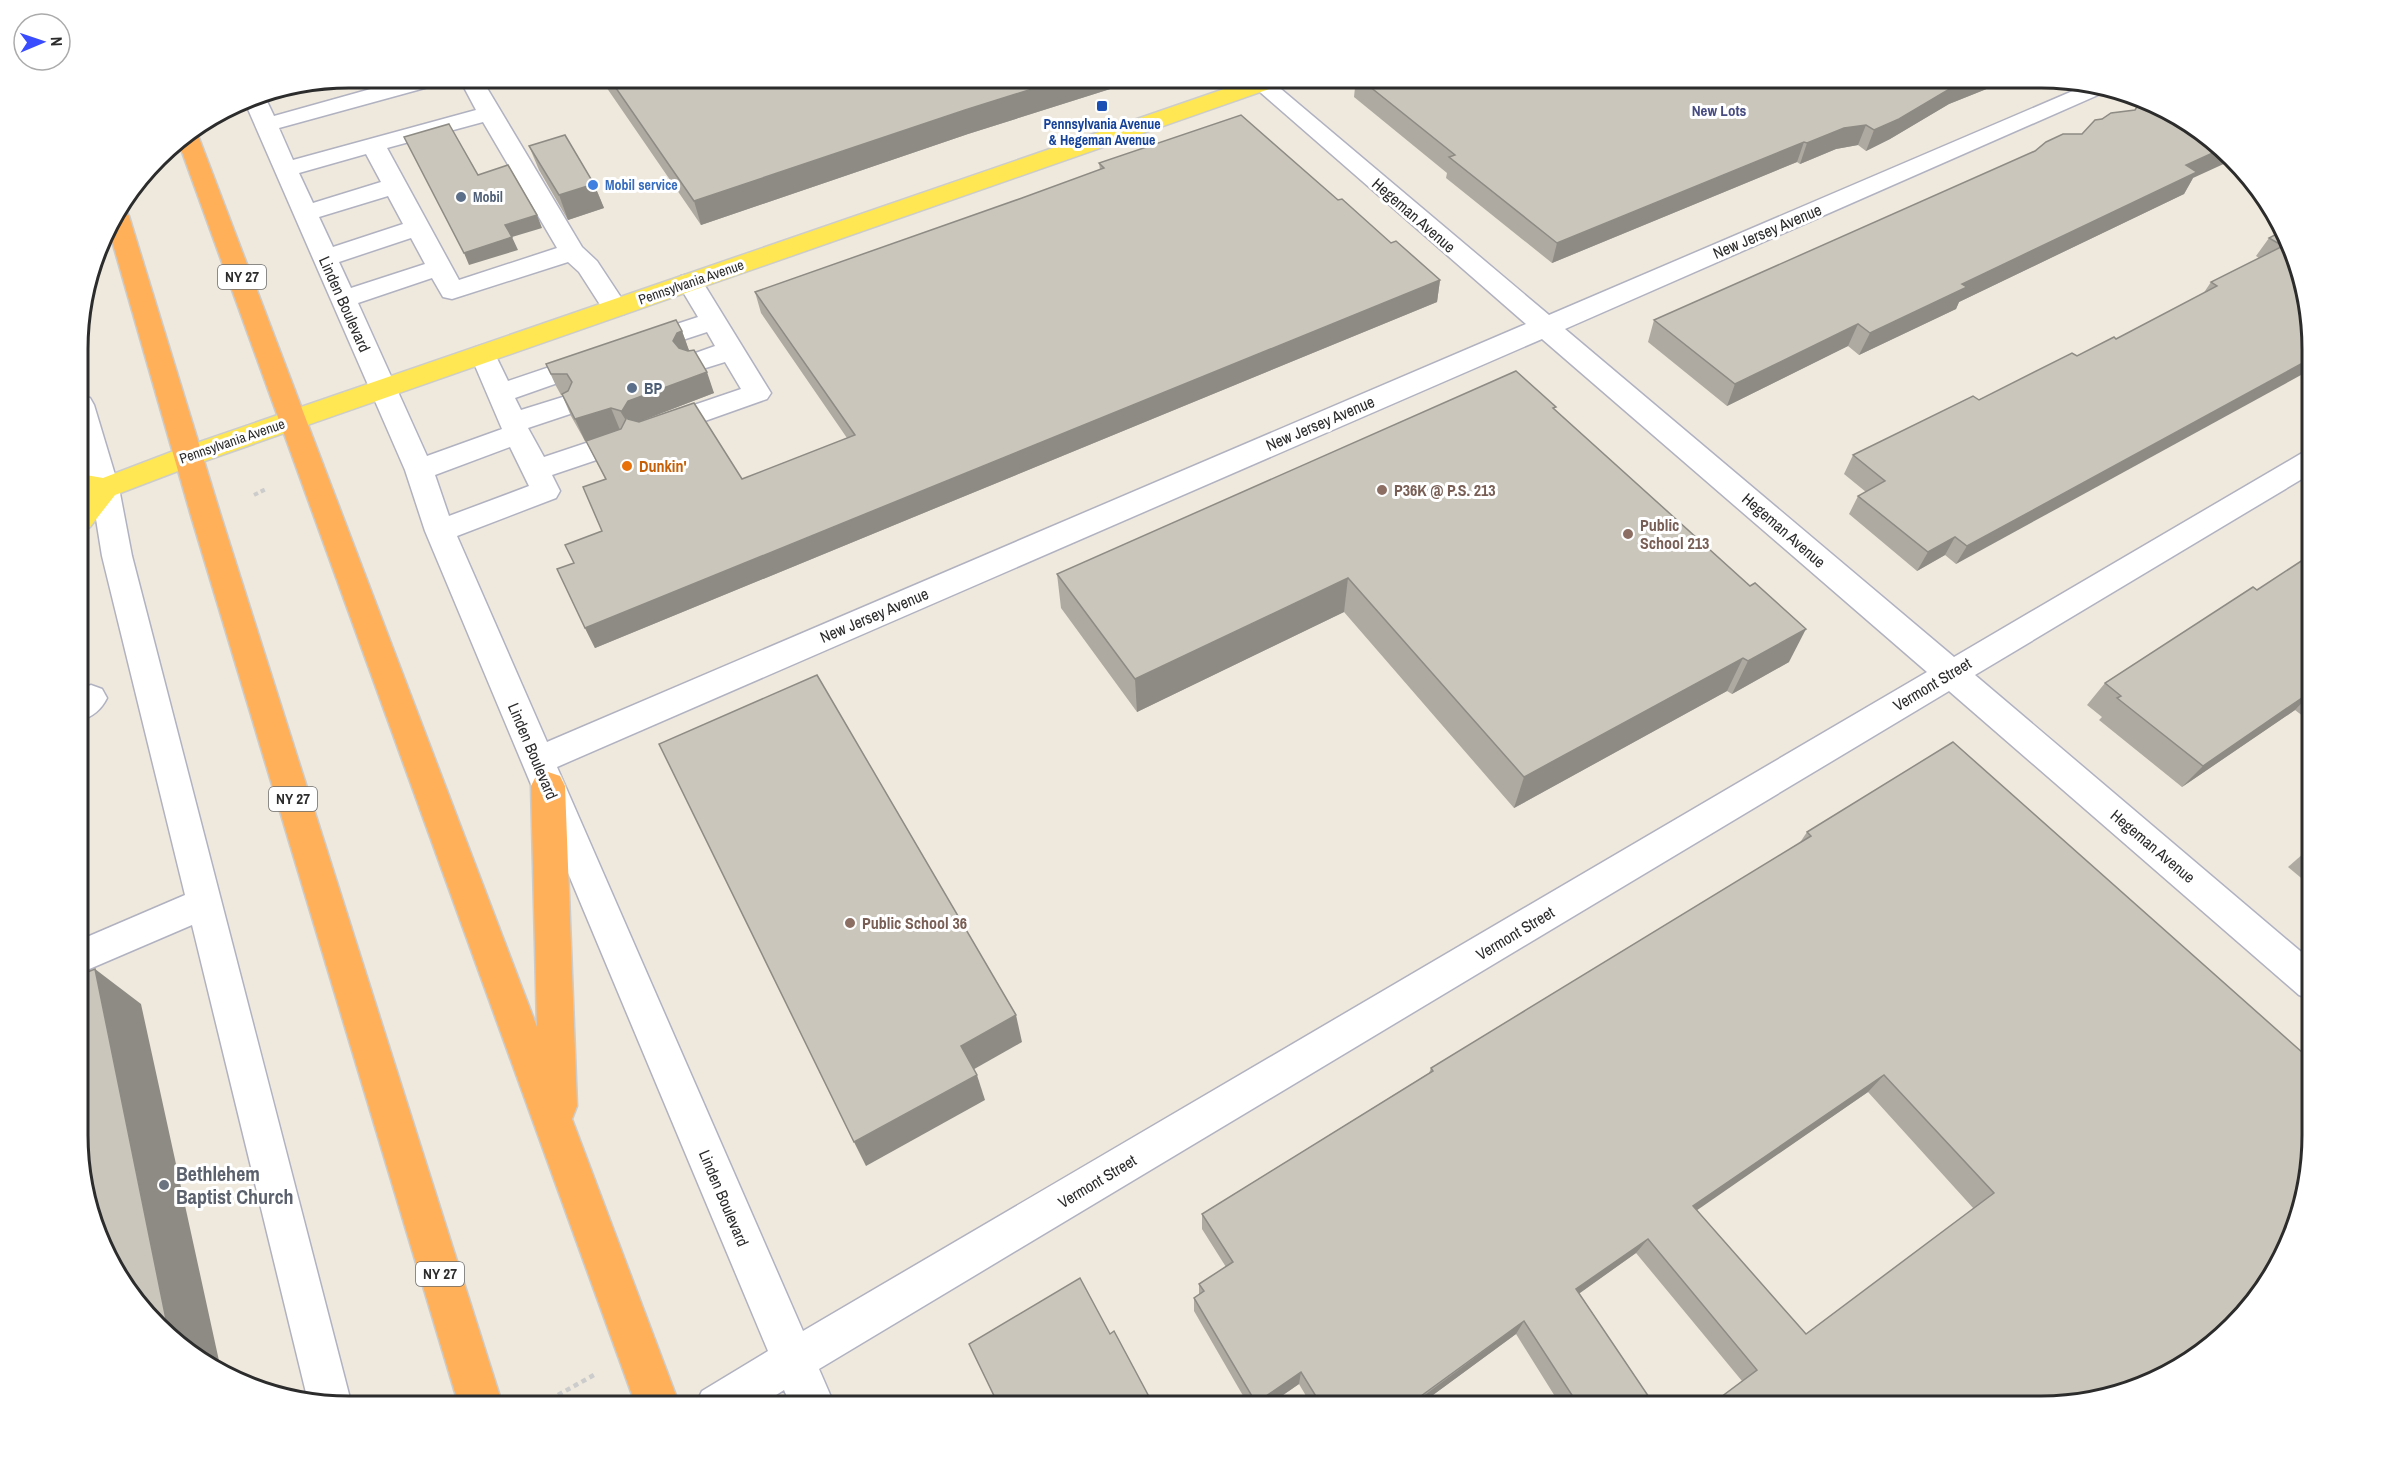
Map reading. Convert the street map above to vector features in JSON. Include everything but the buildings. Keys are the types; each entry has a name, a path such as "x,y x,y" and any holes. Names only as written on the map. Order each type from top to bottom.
{"highway":[{"name":"NY 27","path":"191,143 560,1135 654,1396"},
{"name":"NY 27","path":"120,226 478,1396"},
{"path":"542,773 560,1135"}],"main road":[{"name":"Pennsylvania Avenue","path":"93,486 189,456 1242,88"}],"street":[{"path":"266,125 399,88"},
{"path":"475,88 572,252 588,267 618,307 641,345"},
{"name":"Hegeman Avenue","path":"1274,88 1545,326 2302,973"},
{"name":"New Jersey Avenue","path":"542,773 1545,326 2087,93"},
{"name":"Linden Boulevard","path":"258,105 419,470 440,531 809,1396"},
{"path":"286,170 489,113"},
{"path":"373,145 452,291 572,252"},
{"path":"306,213 396,186"},
{"path":"325,258 418,228"},
{"path":"343,299 440,267"},
{"path":"647,432 757,393 690,282"},
{"path":"500,393 713,321"},
{"path":"696,362 731,350"},
{"path":"440,531 546,491 515,428 483,354"},
{"path":"419,470 566,405"},
{"path":"536,470 619,442"},
{"path":"88,455 93,486 117,556 329,1394"},
{"name":"Vermont Street","path":"734,1396 2302,466"},
{"path":"88,954 205,903"}],"path":[{"path":"254,495 266,489"},
{"path":"558,1395 605,1369"}],"place":[{"name":"Pennsylvania Avenue & Hegeman Avenue","path":"1102,106"},
{"name":"Mobil service","path":"593,185"},
{"name":"Mobil","path":"461,197"},
{"name":"BP","path":"632,388"},
{"name":"Dunkin'","path":"627,466"},
{"name":"P36K @ P.S. 213","path":"1382,490"},
{"name":"Public School 213","path":"1628,534"},
{"name":"Public School 36","path":"850,923"},
{"name":"Bethlehem Baptist Church","path":"164,1185"}],"district":[{"name":"New Lots","path":"1719,111"}]}
